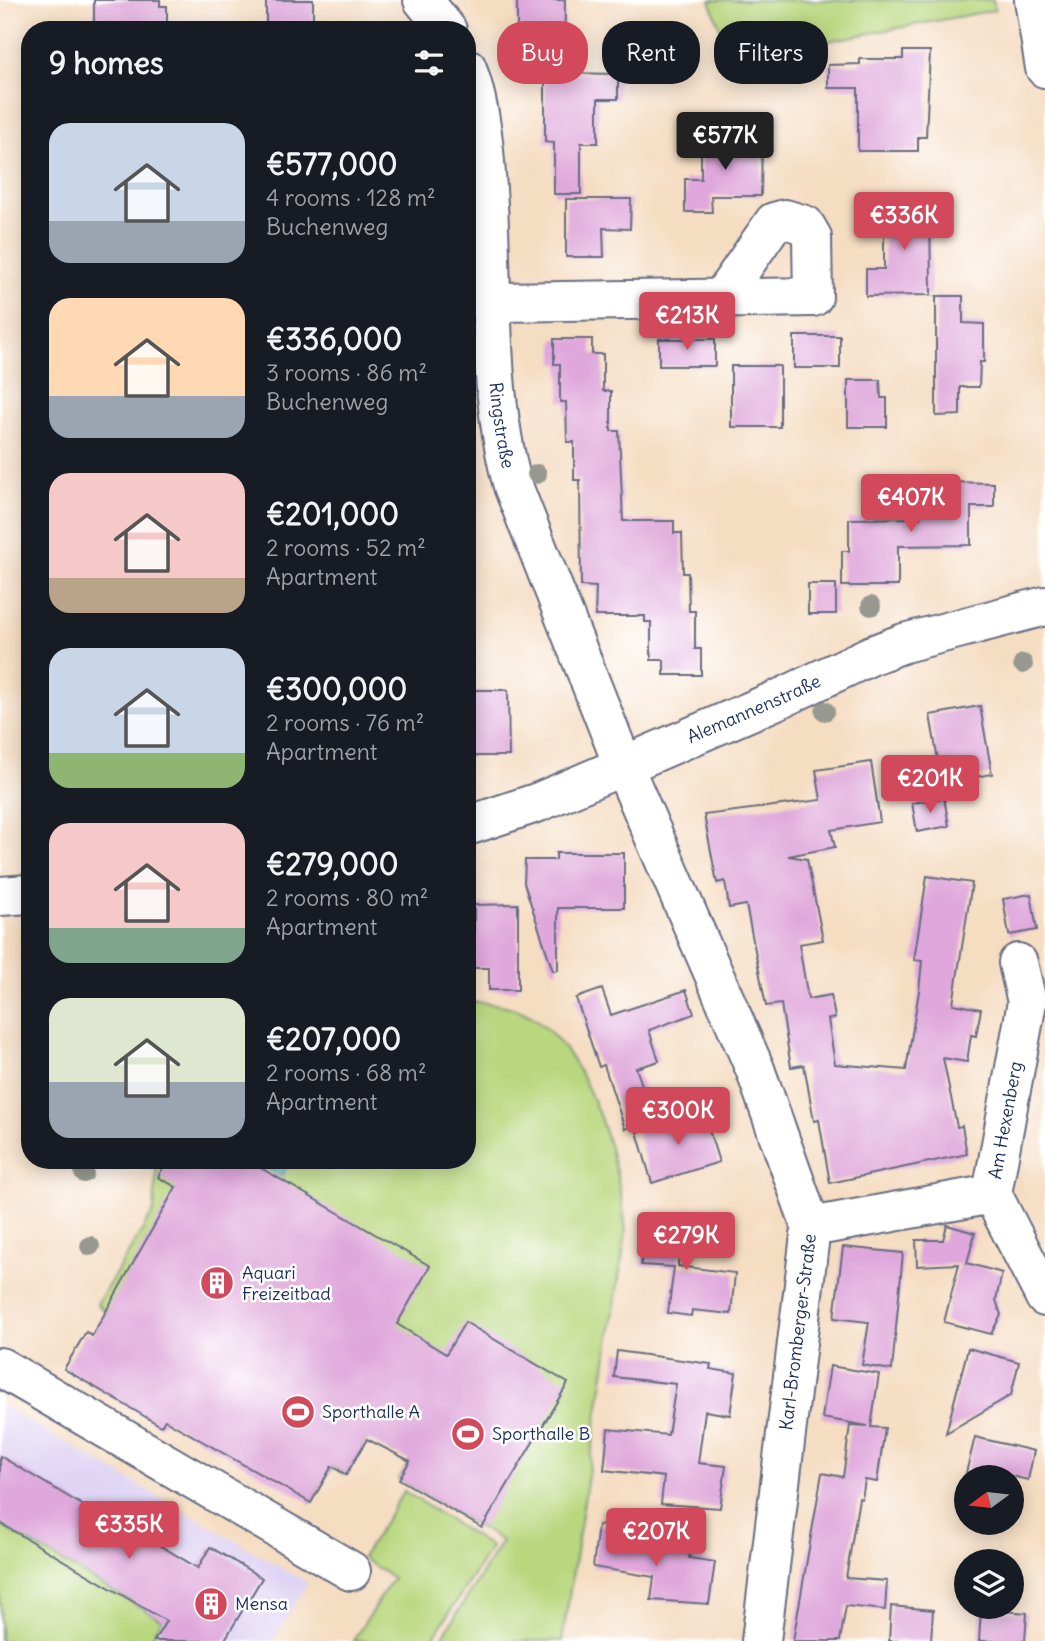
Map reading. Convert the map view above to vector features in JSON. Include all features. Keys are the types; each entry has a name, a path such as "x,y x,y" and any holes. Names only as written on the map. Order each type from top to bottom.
{"street":[{"path":"423,0 440,21"},
{"path":"1034,0 1045,68"},
{"name":"Ringstraße","path":"476,100 484,128 495,384 503,449 509,474 623,765"},
{"path":"493,302 720,300"},
{"name":"Alemannenstraße","path":"476,823 539,802 788,695 872,655 956,628 1045,606"},
{"name":"Karl-Bromberger-Straße","path":"623,765 755,1069 811,1227 761,1641"},
{"path":"0,895 21,894"},
{"name":"Am Hexenberg","path":"1018,963 1027,1002 992,1194 1045,1297"},
{"name":"Am Hexenberg","path":"811,1227 992,1194"},
{"path":"0,1367 351,1571"}],"shaded area":[{"path":"0,1405 308,1583 273,1641 0,1641"}],"green space":[{"path":"710,0 993,0 995,10 828,41 828,21 717,21"},
{"path":"476,1002 509,1007 531,1016 557,1040 574,1063 588,1089 610,1147 626,1233 562,1641 440,1641 502,1541 399,1479 412,1457 393,1452 368,1437 346,1475 332,1467 311,1503 97,1304 154,1211 156,1169 476,1169"},
{"path":"404,1491 491,1547 431,1641 353,1641 393,1578 362,1558"},
{"path":"0,1525 162,1620 150,1641 0,1641"}],"water":[{"path":"270,1169 286,1169 282,1176"}],"building":[{"path":"94,0 160,0 160,6 167,6 167,21 94,21"},
{"path":"266,0 313,0 313,21 266,21"},
{"path":"517,0 565,0 565,21 517,21"},
{"path":"903,51 930,51 926,137 918,137 918,151 858,151 858,88 828,88 828,65 860,64 860,59 903,59"},
{"path":"588,73 602,74 602,84 618,84 618,99 598,99 598,143 581,143 581,194 554,194 554,143 545,142 545,84 588,84"},
{"path":"701,139 762,139 761,196 711,196 712,212 685,212 685,179 701,179"},
{"path":"566,199 631,199 630,229 603,228 604,257 566,257"},
{"path":"884,201 930,201 931,295 866,296 866,269 884,269"},
{"path":"936,296 963,296 963,323 984,324 984,362 980,362 979,387 960,387 960,415 936,416"},
{"path":"794,336 840,336 840,368 794,368"},
{"path":"554,339 592,339 592,354 603,354 603,391 611,391 611,431 619,431 623,521 674,521 674,533 682,533 683,573 688,573 689,611 695,611 695,649 701,649 701,675 664,675 664,660 651,660 651,622 645,622 645,616 595,616 596,587 581,586 580,480 574,480 574,442 567,442 566,402 560,402 560,364 554,364"},
{"path":"659,339 715,339 715,366 659,366"},
{"path":"731,366 780,366 780,427 731,427"},
{"path":"848,380 880,380 881,398 887,398 887,427 848,427"},
{"path":"942,482 994,483 994,507 971,507 971,545 898,546 898,586 842,586 842,551 849,551 849,519 920,518 920,507 942,508"},
{"path":"808,584 836,584 836,614 808,614"},
{"path":"476,690 508,690 509,756 476,756"},
{"path":"980,706 992,774 942,783 930,715"},
{"path":"871,762 880,822 831,830 835,847 788,856 807,859 823,940 799,944 808,999 831,995 835,1018 828,1019 835,1064 906,1070 919,991 922,961 914,960 927,876 972,883 953,1004 981,1009 976,1036 971,1035 967,1062 943,1058 957,1127 962,1126 967,1154 830,1183 819,1120 814,1121 804,1065 791,1067 781,1004 766,1006 746,905 729,908 725,881 717,883 704,815 821,800 816,770"},
{"path":"944,798 949,826 917,832 912,803"},
{"path":"556,853 624,853 624,908 558,908 558,970 553,971 524,883 525,860 556,860"},
{"path":"1031,894 1037,930 1009,935 1003,899"},
{"path":"518,904 518,990 489,990 489,968 476,968 476,905"},
{"path":"602,989 611,1015 686,990 694,1014 649,1030 659,1061 636,1068 654,1119 625,1129 604,1065 599,1067 576,998"},
{"path":"703,1111 719,1162 652,1183 637,1132"},
{"path":"162,1169 263,1169 430,1266 397,1324 446,1354 465,1322 568,1383 482,1528 399,1479 410,1461 367,1439 346,1475 332,1466 311,1503 165,1420 161,1426 64,1369 86,1332 92,1336 176,1187 158,1177"},
{"path":"646,1217 681,1218 678,1266 735,1273 731,1314 692,1310 691,1316 668,1313 674,1267 641,1265"},
{"path":"947,1225 975,1233 967,1263 1002,1273 996,1300 1001,1315 991,1334 944,1322 959,1264 917,1266 916,1240 943,1240"},
{"path":"843,1247 903,1253 892,1370 862,1365 869,1322 834,1318"},
{"path":"968,1348 1019,1362 1011,1395 946,1433"},
{"path":"617,1351 711,1364 710,1369 736,1373 730,1415 705,1411 698,1463 726,1466 720,1508 661,1504 664,1477 604,1470 608,1429 668,1435 676,1384 614,1377"},
{"path":"830,1366 879,1374 871,1427 885,1428 877,1482 865,1480 862,1499 859,1498 846,1578 887,1581 885,1610 846,1606 840,1641 793,1641 822,1473 843,1477 850,1425 868,1426 822,1418"},
{"path":"975,1437 1034,1451 1028,1480 1024,1479 1024,1465 968,1465"},
{"path":"0,1456 146,1543 149,1539 198,1568 210,1547 262,1578 224,1641 154,1641 166,1621 0,1523"},
{"path":"598,1525 625,1528 623,1544 690,1554 689,1558 715,1562 709,1604 651,1600 654,1577 593,1567"},
{"path":"891,1606 933,1610 931,1641 889,1641"},
{"path":"1024,1613 1027,1613 1025,1641 979,1641 980,1619 1024,1619"}],"place":[{"name":"Aquari Freizeitbad","path":"217,1283"},
{"name":"Sporthalle A","path":"298,1412"},
{"name":"Sporthalle B","path":"468,1434"},
{"name":"Mensa","path":"211,1604"}]}
